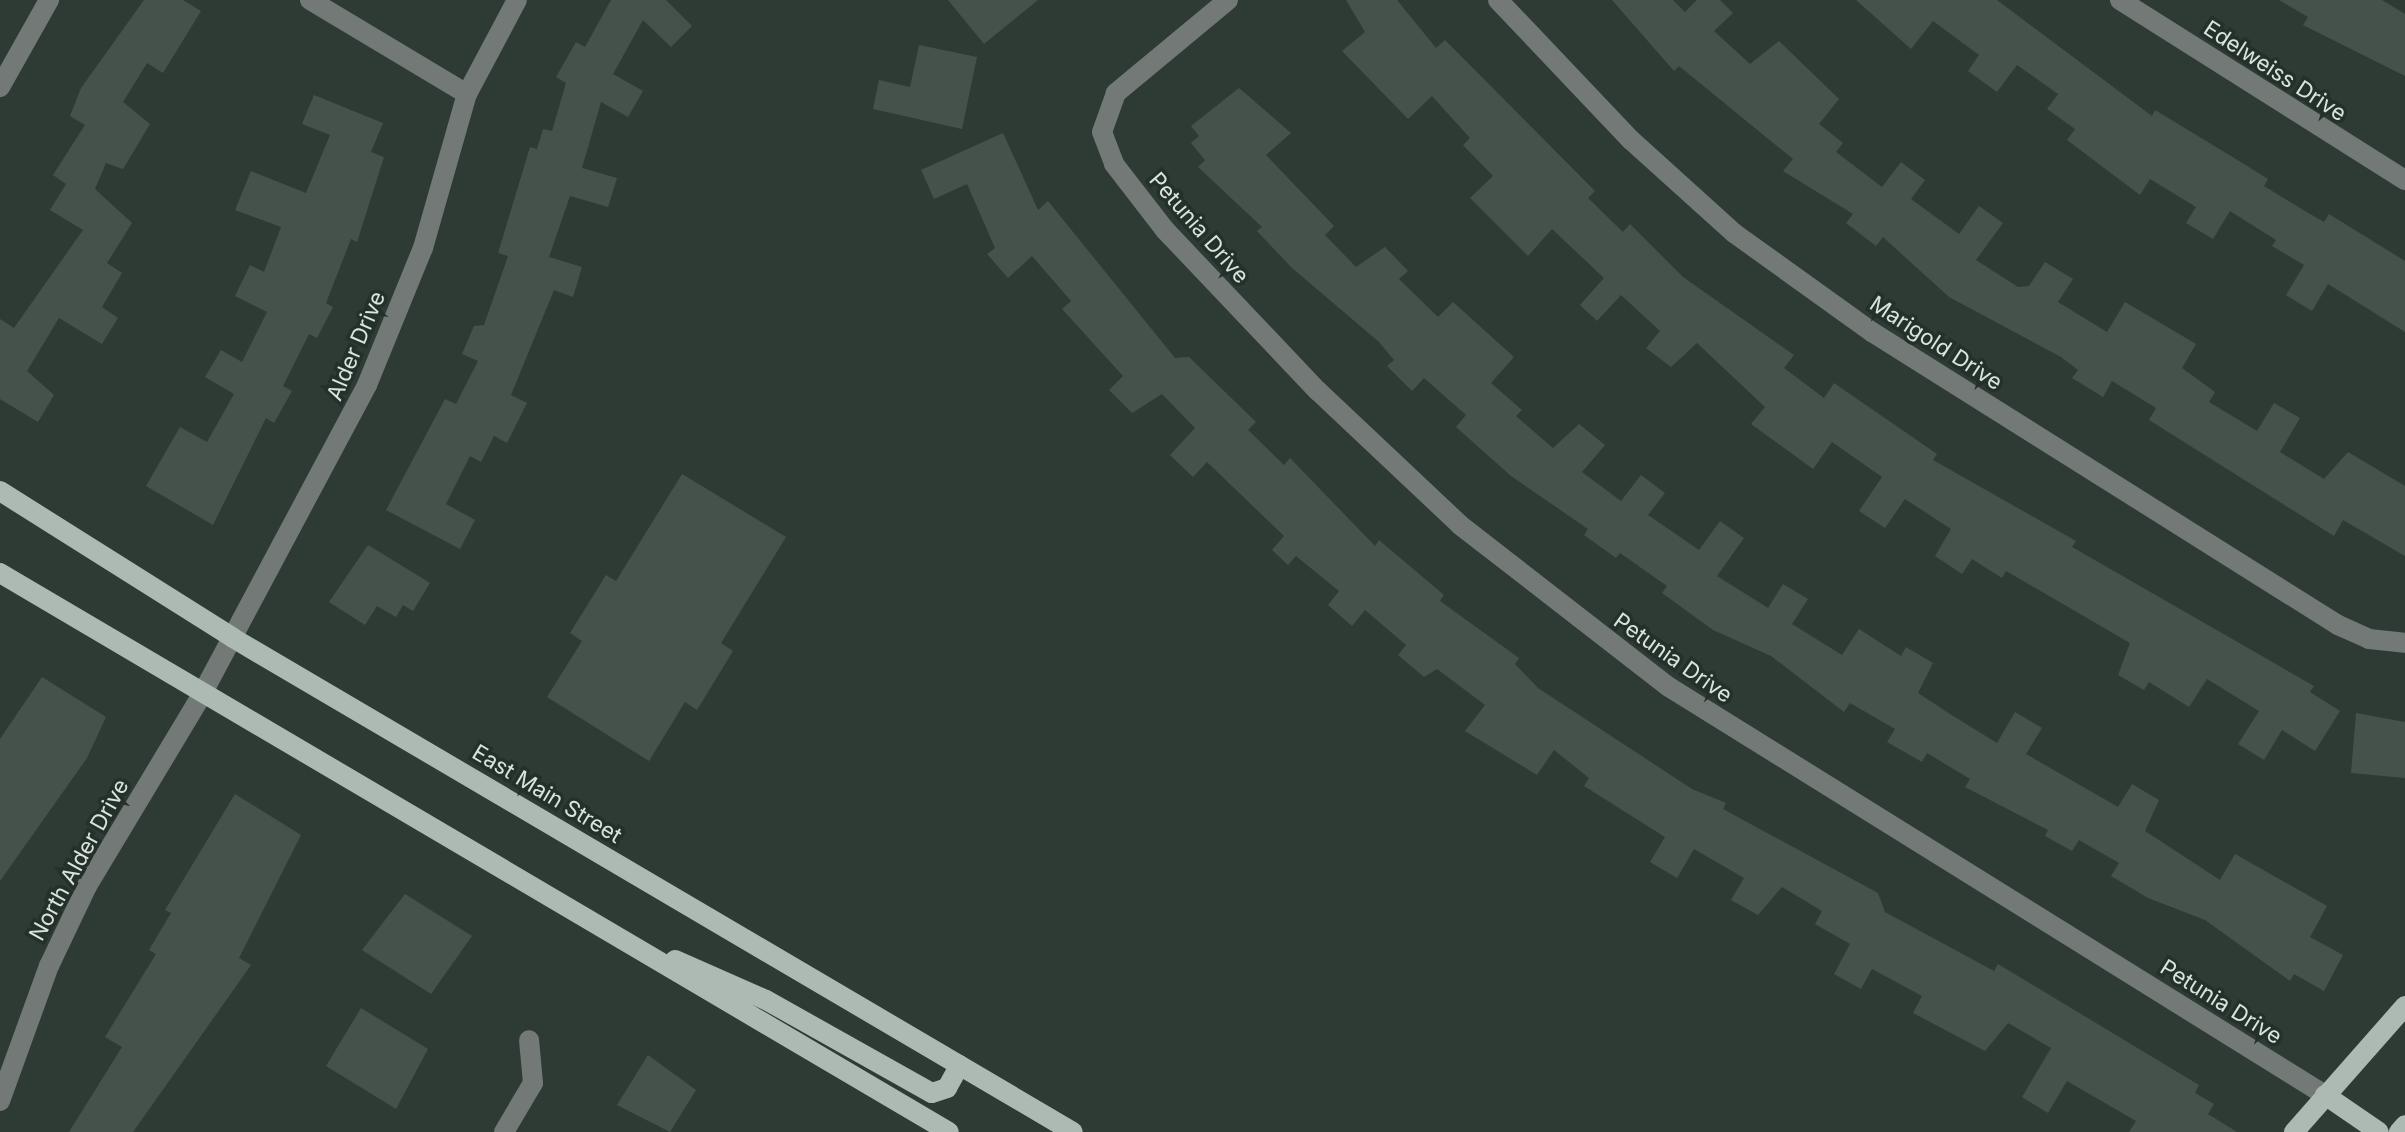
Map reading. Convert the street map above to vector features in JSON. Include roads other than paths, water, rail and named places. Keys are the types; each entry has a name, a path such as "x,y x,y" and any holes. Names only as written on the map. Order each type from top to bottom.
{"main road":[{"name":"East Main Street","path":"0,491 233,638 1073,1132"},
{"path":"0,573 201,696 949,1132"},
{"path":"622,941 766,1000 932,1093 947,1088 960,1065"},
{"path":"2294,1132 2405,1006"},
{"path":"2325,1095 2379,1132"},
{"path":"2399,1132 2405,1125"}],"street":[{"path":"0,87 49,0"},
{"path":"310,0 467,94"},
{"name":"Alder Drive","path":"201,696 367,385 423,248 467,94 517,0"},
{"name":"Petunia Drive","path":"1228,0 1116,93 1102,132 1114,164 1165,230 1308,381 1460,525 1578,619 1788,766 2325,1095"},
{"name":"Marigold Drive","path":"1498,0 1621,130 1723,222 1872,332 2338,625 2405,643"},
{"name":"Edelweiss Drive","path":"2120,0 2405,180"},
{"name":"North Alder Drive","path":"0,1101 87,886 201,696"},
{"path":"504,1132 533,1083 529,1040"}]}
